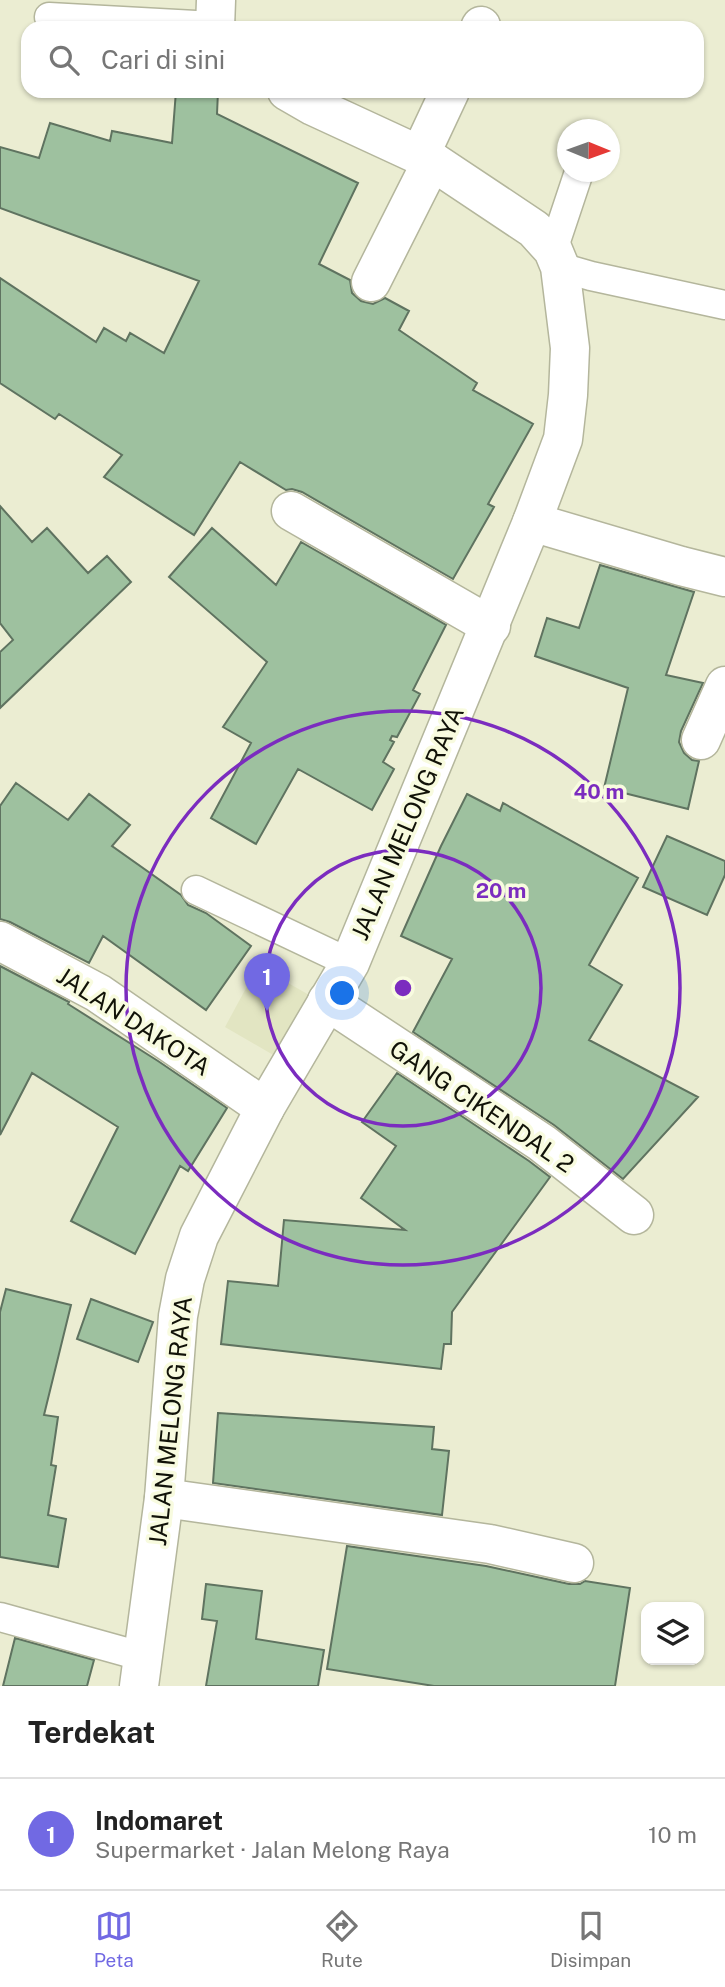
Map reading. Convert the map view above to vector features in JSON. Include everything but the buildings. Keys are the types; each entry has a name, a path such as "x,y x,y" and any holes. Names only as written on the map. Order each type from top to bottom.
{"main road":[{"path":"299,98 425,165 534,229 557,259"},
{"path":"371,282 406,212 448,98"},
{"name":"JALAN MELONG RAYA","path":"141,1671 163,1498 178,1316 185,1279 199,1236 265,1108 349,963 491,626 563,439 570,348 557,259"},
{"path":"291,511 491,626"},
{"path":"532,522 725,577"},
{"path":"701,740 725,686"},
{"name":"JALAN DAKOTA","path":"0,940 98,993 265,1108"},
{"name":"GANG CIKENDAL 2","path":"327,1001 542,1143 634,1215"},
{"path":"163,1498 490,1544 574,1563"}],"lane":[{"path":"49,17 215,18"},
{"path":"576,182 557,259 591,276 725,305"},
{"path":"195,890 349,963"},
{"path":"0,1617 141,1671"}],"shaded area":[{"path":"258,966 311,996 275,1056 225,1027"}],"place":[{"name":"Indomaret","path":"267,1011"}]}
